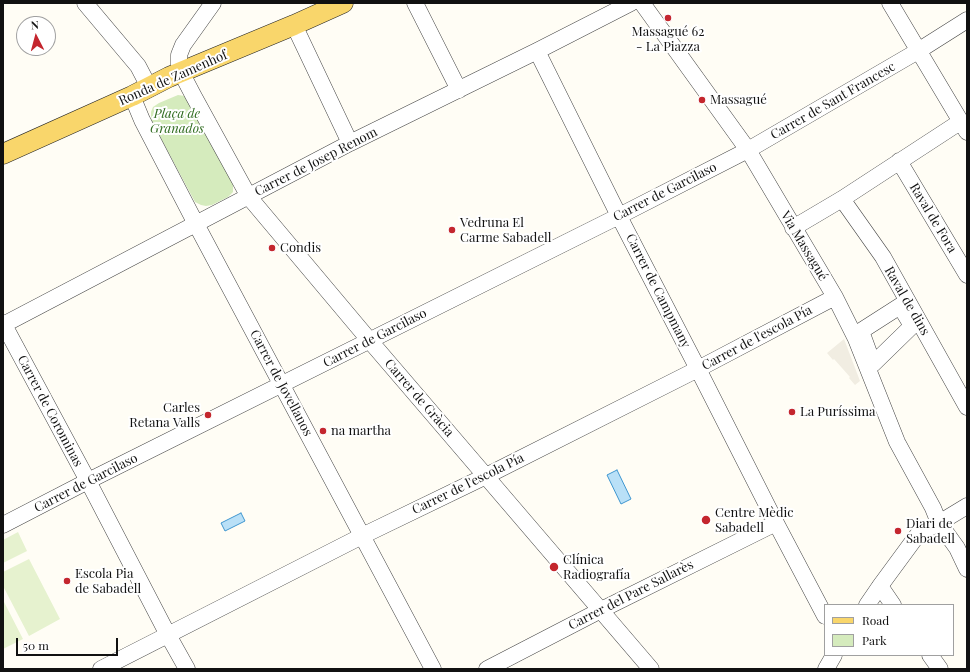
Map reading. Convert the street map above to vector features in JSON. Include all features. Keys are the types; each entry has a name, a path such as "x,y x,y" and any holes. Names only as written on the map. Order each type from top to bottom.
{"main road":[{"name":"Ronda de Zamenhof","path":"3,154 181,72 343,3"}],"street":[{"name":"Carrer de Jovellanos","path":"85,3 138,66 142,120 433,669"},
{"path":"181,72 179,55 183,45 213,3"},
{"path":"415,3 459,90"},
{"name":"Carrer de Josep Renom","path":"3,324 350,143 538,51 631,3"},
{"name":"Via Massagué","path":"642,3 748,150 835,298 856,339 897,442 933,508 939,524 957,548 967,569"},
{"path":"793,228 900,161 964,127 890,3"},
{"name":"Carrer de Sant Francesc","path":"748,150 918,51 967,20"},
{"path":"294,25 350,143"},
{"name":"Carrer de Campmany","path":"538,51 619,216 824,614"},
{"name":"Carrer de Gràcia","path":"181,72 249,197 370,341 651,669"},
{"name":"Carrer de Garcilaso","path":"3,525 748,150"},
{"name":"Raval de Fora","path":"900,161 967,275"},
{"name":"Raval de dins","path":"842,198 883,257 967,407"},
{"name":"Carrer de l'escola Pía","path":"101,669 362,536 486,476 698,369 835,298"},
{"name":"Carrer de Corominas","path":"3,324 88,481 186,669"},
{"path":"868,604 919,533 939,524 967,506"},
{"name":"Carrer del Pare Sallarès","path":"487,669 601,610 776,523"},
{"path":"880,586 892,604"},
{"path":"826,669 833,656"},
{"path":"931,656 940,669"}],"green space":[{"name":"Plaça de Granados","path":"178,95 185,96 233,180 233,192 228,197 212,205 206,206 195,202 151,120 151,112 153,107"},
{"path":"18,532 27,551 3,563 3,540"},
{"path":"29,559 60,619 29,636 3,586 3,572"},
{"path":"3,600 23,639 3,649"}],"shaded area":[{"path":"844,339 860,381 855,385 849,378 850,377 827,353"}],"water":[{"path":"617,470 631,499 621,504 607,475"},
{"path":"241,513 245,521 225,531 221,523"}],"place":[{"name":"Massagué 62 - La Piazza","path":"668,18"},
{"name":"Massagué","path":"702,100"},
{"name":"Vedruna El Carme Sabadell","path":"452,230"},
{"name":"Condis","path":"272,248"},
{"name":"La Puríssima","path":"792,412"},
{"name":"Carles Retana Valls","path":"208,415"},
{"name":"na martha","path":"323,431"},
{"name":"Centre Mèdic Sabadell","path":"706,520"},
{"name":"Diari de Sabadell","path":"898,531"},
{"name":"Clínica Radiografía","path":"554,567"},
{"name":"Escola Pia de Sabadell","path":"67,581"}]}
